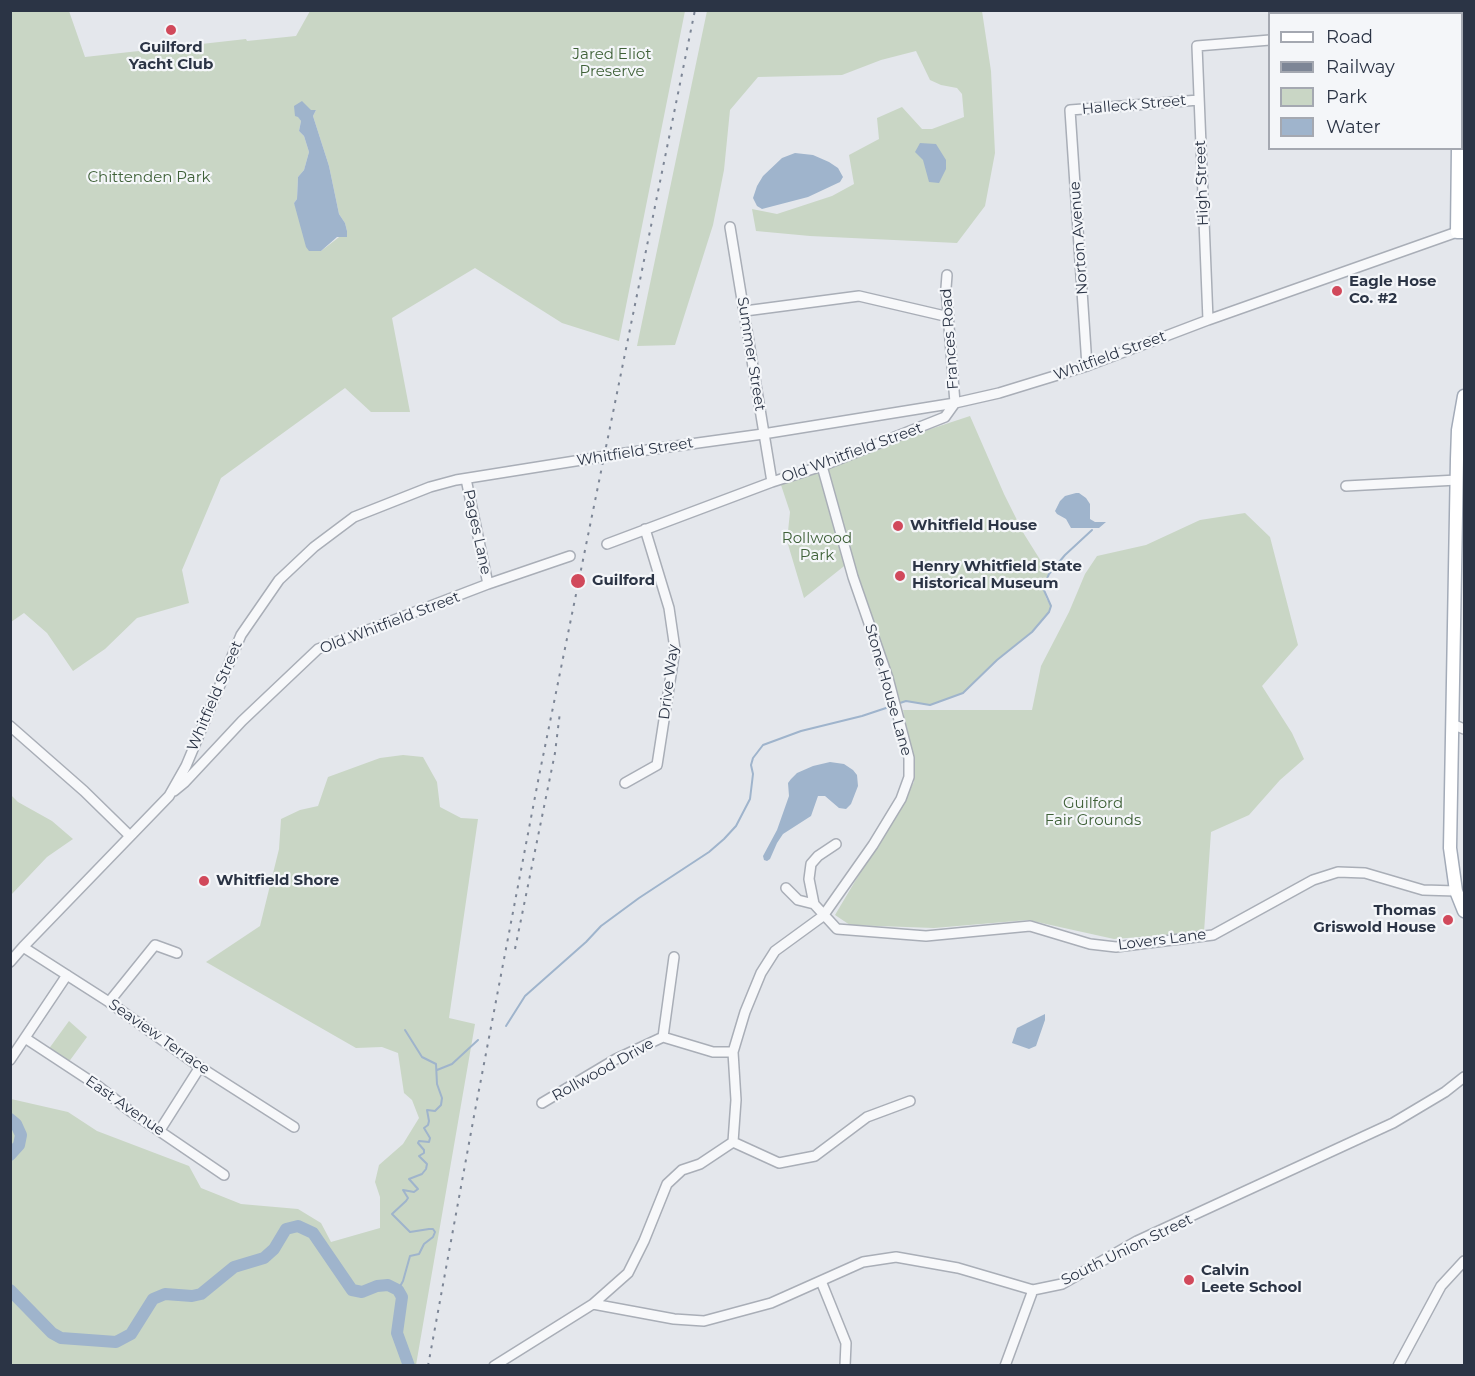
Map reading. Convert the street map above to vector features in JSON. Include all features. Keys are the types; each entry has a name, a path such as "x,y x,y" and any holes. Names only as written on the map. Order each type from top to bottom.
{"main road":[{"path":"1458,150 1461,232"},
{"path":"1464,396 1458,430 1457,480 1460,534 1452,724 1450,848 1456,891 1464,911"}],"street":[{"name":"High Street","path":"1208,320 1197,46 1268,40"},
{"name":"Halleck Street","path":"1070,110 1199,100"},
{"name":"Norton Avenue","path":"1070,110 1088,366"},
{"name":"Summer Street","path":"730,227 772,482"},
{"name":"Whitfield Street","path":"10,962 169,796 186,766 241,635 274,586 296,563 314,546 354,517 430,487 466,479 618,454 763,434 955,403 999,393 1088,366 1208,320 1461,232"},
{"name":"Frances Road","path":"947,275 955,403"},
{"path":"745,311 859,296 949,317"},
{"name":"Old Whitfield Street","path":"607,544 938,421 945,417 955,403"},
{"name":"Stone House Lane","path":"734,1142 736,1100 733,1052 745,1011 757,983 775,951 823,916 873,845 901,799 909,777 909,758 888,678 853,577 822,466"},
{"name":"Pages Lane","path":"466,479 489,584"},
{"path":"1346,486 1457,480"},
{"name":"Drive Way","path":"625,783 657,765 675,649 669,608 645,529"},
{"name":"Old Whitfield Street","path":"169,796 242,721 318,649 570,556"},
{"path":"1452,724 1464,729"},
{"path":"10,726 84,791 130,836"},
{"path":"193,748 210,756"},
{"path":"823,916 814,904 809,879 811,864 836,844"},
{"name":"Lovers Lane","path":"823,916 837,929 926,936 1030,926 1090,944 1116,947 1213,935 1313,880 1338,872 1365,873 1423,890 1456,891"},
{"path":"786,888 798,900 814,904"},
{"path":"109,1002 155,945 177,953"},
{"name":"Seaview Terrace","path":"23,947 109,1002 200,1067 294,1127"},
{"path":"663,1037 674,957"},
{"path":"10,1060 67,975"},
{"name":"Rollwood Drive","path":"542,1103 616,1059 663,1037 713,1052 733,1052"},
{"name":"East Avenue","path":"24,1038 98,1086 130,1111 224,1175"},
{"path":"160,1130 200,1067"},
{"name":"South Union Street","path":"593,1304 674,1319 704,1321 771,1303 863,1262 896,1257 958,1268 1033,1290 1062,1284 1137,1241 1393,1123 1445,1092 1464,1077"},
{"path":"494,1365 593,1304 628,1274 667,1184 682,1170 700,1164 734,1142 779,1163 815,1156 867,1118 910,1101"},
{"path":"1398,1365 1441,1286 1464,1261"},
{"path":"821,1281 846,1343 845,1365"},
{"path":"1005,1365 1033,1290"}],"green space":[{"path":"11,11 69,11 85,57 246,39 247,41 296,36 310,11 685,11 619,341 562,323 475,268 392,318 410,412 371,412 345,388 221,478 182,570 189,603 137,618 105,649 73,671 47,633 24,613 11,622","holes":["295,110 316,110 313,116 329,166 339,214 347,231 321,251 294,203 297,199 298,177 304,170 309,152 304,136 299,131 301,121 298,116 295,116"]},
{"path":"707,11 982,11 991,71 995,153 985,206 957,243 756,231 752,209 777,214 832,196 854,184 849,155 879,139 877,118 902,107 922,129 932,129 964,117 962,94 957,88 930,80 916,51 881,60 842,75 758,77 730,110 724,170 713,225 675,345 637,346"},
{"name":"Rollwood Park","path":"970,416 1024,534 1049,574 1044,587 1046,598 1051,606 1049,612 1032,632 997,660 963,693 930,705 906,701 895,705 848,563 804,598 787,541 790,512 779,479"},
{"name":"Guilford Fair Grounds","path":"1245,513 1270,537 1298,645 1262,686 1292,733 1304,759 1280,780 1249,815 1211,832 1204,932 1114,939 1028,920 934,928 850,925 835,915 914,782 903,710 1032,710 1041,666 1069,612 1085,574 1097,556 1146,545 1200,520"},
{"path":"403,755 423,757 437,782 440,807 461,818 478,819 449,1018 475,1024 416,1365 11,1365 11,1099 68,1112 97,1131 189,1166 201,1188 241,1204 298,1209 321,1223 331,1242 380,1228 380,1197 375,1182 379,1165 403,1144 419,1118 412,1100 404,1093 398,1053 382,1047 356,1048 206,962 260,926 279,849 281,819 300,810 318,806 328,777 380,758"},
{"path":"11,795 18,802 52,821 73,839 47,857 11,895"},
{"path":"69,1021 87,1037 68,1063 48,1050"}],"water":[{"path":"302,101 311,110 316,110 313,116 329,166 339,214 347,231 347,237 337,237 321,251 309,251 306,247 294,203 297,199 298,177 304,170 309,152 304,136 299,131 301,121 295,116 294,106"},
{"path":"920,143 936,144 946,160 946,169 939,183 929,182 923,160 915,152"},
{"path":"795,153 813,155 829,162 838,168 843,177 840,182 808,197 762,209 757,206 753,198 763,176 782,158"},
{"path":"1076,493 1086,498 1090,504 1090,519 1095,522 1106,522 1099,528 1071,528 1066,519 1055,511 1065,496"},
{"path":"830,762 844,764 857,775 858,786 851,804 846,809 839,808 825,796 818,796 811,816 783,834 770,859 764,860 763,856 777,830 789,796 788,783 797,773"},
{"path":"1045,1014 1036,1046 1029,1049 1012,1043 1017,1028"}],"waterway":[{"path":"900,703 906,701 930,705 963,693 997,660 1032,632 1049,612 1051,606 1043,588 1049,574 1065,555 1092,530"},
{"path":"506,1026 525,996 601,926 709,852 736,826 750,799 753,758 763,745 801,731 889,707"},
{"path":"398,1290 410,1256 419,1254 424,1244 433,1237 435,1232 433,1229 410,1232 392,1214 408,1198 403,1190 414,1192 418,1189 409,1179 422,1174 426,1169 427,1164 419,1156 424,1153 424,1150 418,1143 419,1141 429,1142 430,1138 424,1128 429,1121 427,1110 435,1111 441,1105 442,1098 437,1084 436,1064 422,1057 405,1030"},
{"path":"437,1070 452,1064 478,1040"},
{"path":"10,1119 16,1124 21,1135 19,1145 10,1155"},
{"path":"10,1290 52,1333 61,1338 116,1342 131,1334 153,1299 165,1294 192,1296 201,1294 234,1267 264,1258 274,1249 286,1229 298,1226 313,1233 352,1290 362,1292 377,1286 388,1285 398,1290 402,1297 397,1333 409,1366"}],"railway":[{"path":"428,1366 539,776 695,10"},
{"path":"515,949 555,753 560,712"}],"place":[{"name":"Guilford Yacht Club","path":"171,30"},
{"name":"Eagle Hose Co. #2","path":"1337,291"},
{"name":"Whitfield House","path":"898,526"},
{"name":"Henry Whitfield State Historical Museum","path":"900,576"},
{"name":"Guilford","path":"578,581"},
{"name":"Whitfield Shore","path":"204,881"},
{"name":"Thomas Griswold House","path":"1448,920"},
{"name":"Calvin Leete School","path":"1189,1280"}],"park label":[{"name":"Jared Eliot Preserve","path":"612,64"},
{"name":"Chittenden Park","path":"149,178"}]}
